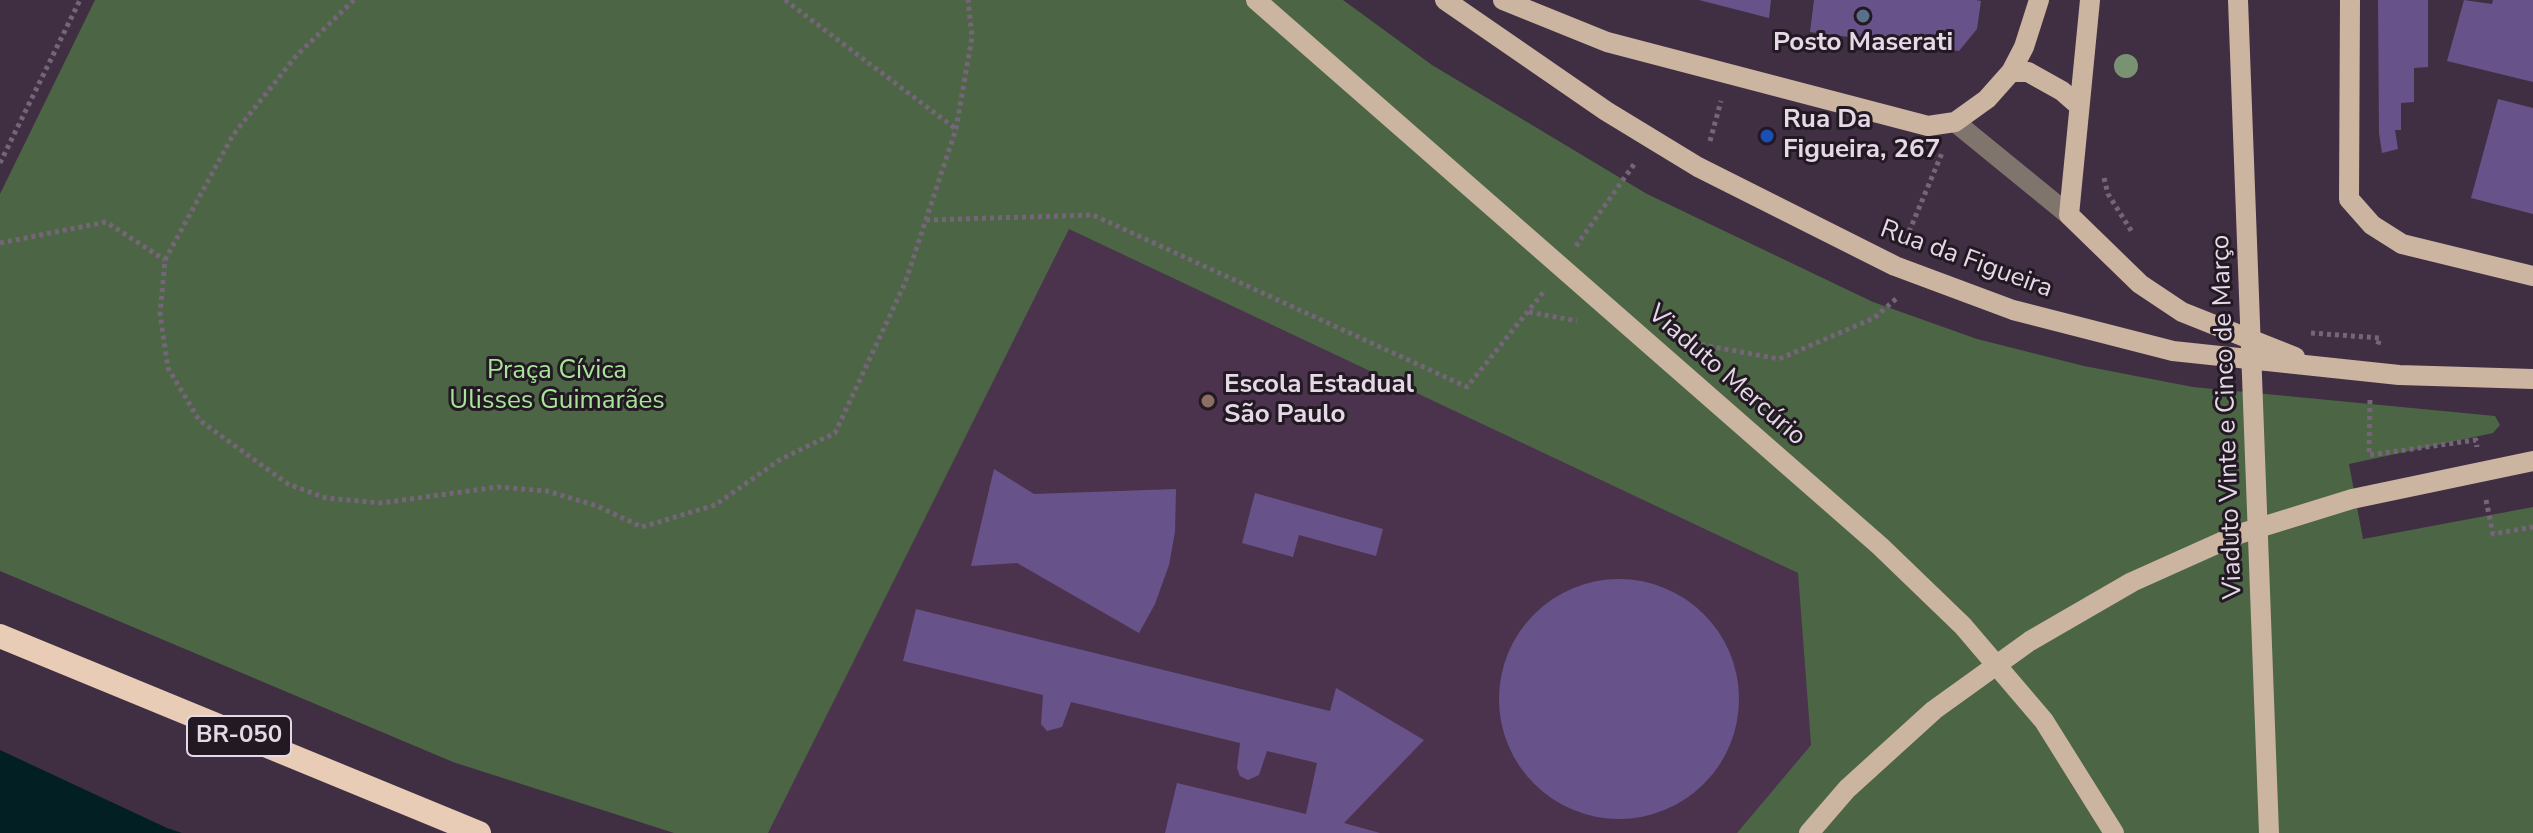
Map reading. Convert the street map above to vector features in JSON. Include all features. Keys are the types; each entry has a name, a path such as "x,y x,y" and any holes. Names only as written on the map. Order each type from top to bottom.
{"highway":[{"name":"BR-050","path":"0,636 479,833"}],"main road":[{"name":"Viaduto Mercúrio","path":"1256,0 1880,546 1963,626 2044,721 2114,833"},
{"name":"Rua da Figueira","path":"1445,0 1652,139 1702,169 1902,268 2013,310 2173,351 2399,375 2533,379"},
{"path":"1503,0 1607,42 1928,126 1955,122 1987,99 2011,72 2024,47 2039,0"},
{"path":"2090,0 2069,215 2140,284 2182,312 2318,366"},
{"name":"Viaduto Vinte e Cinco de Março","path":"2238,0 2269,833"},
{"path":"2350,0 2349,199 2372,225 2402,244 2533,276"},
{"path":"2011,72 2028,72 2062,91 2078,105"},
{"path":"1809,833 1847,789 1934,710 2030,641 2132,582 2239,534 2352,499 2533,461"}],"lane":[{"path":"1955,122 2069,215"}],"path":[{"path":"0,163 80,0"},
{"path":"785,0 956,129"},
{"path":"349,1 296,56 233,135 165,260 160,314 168,368 199,420 288,484 326,498 381,503 498,487 547,491 597,506 642,527 715,505 781,459 835,433 905,283 956,129 972,37 968,0"},
{"path":"1702,169 1728,76"},
{"path":"1686,342 1779,359 1874,318 1897,299 1902,268 1955,122"},
{"path":"1573,250 1652,139"},
{"path":"2101,165 2108,194 2138,242"},
{"path":"926,220 1093,215 1467,387 1547,287"},
{"path":"0,243 106,222 165,260"},
{"path":"1529,312 1592,324"},
{"path":"2305,333 2380,338"},
{"path":"2369,455 2476,440"},
{"path":"2493,534 2533,527"}],"shaded area":[{"name":"Escola Estadual São Paulo","path":"1068,228 1798,573 1811,745 1737,833 768,833"},
{"path":"0,750 167,828 182,833 0,833"}],"green space":[{"name":"Praça Cívica Ulisses Guimarães","path":"95,0 1343,0 1432,65 1647,194 1873,302 1977,339 2084,366 2193,387 2495,416 2500,425 2493,433 2349,464 2363,539 2533,507 2533,833 1737,833 1811,745 1798,573 1069,229 768,833 674,833 453,762 0,571 0,194"}],"building":[{"path":"1699,0 1771,0 1769,18"},
{"path":"1814,0 1981,1 1977,29 1959,51 1810,32"},
{"path":"2378,0 2428,0 2428,67 2414,68 2414,102 2401,103 2401,130 2395,130 2398,149 2382,153 2379,133"},
{"path":"2464,0 2492,4 2493,0 2533,0 2533,82 2447,61"},
{"path":"2498,99 2533,108 2533,214 2471,198"},
{"path":"994,469 1034,494 1176,489 1175,532 1169,565 1155,604 1139,633 1017,563 971,566"},
{"path":"1255,493 1383,529 1376,556 1299,535 1293,557 1242,543"},
{"path":"1619,579 1642,581 1665,588 1686,599 1704,614 1719,632 1730,653 1737,676 1737,722 1730,745 1719,766 1704,784 1686,799 1665,810 1642,817 1619,819 1596,817 1573,810 1552,799 1534,784 1519,766 1508,745 1501,722 1499,699 1501,676 1508,653 1519,632 1534,614 1552,599 1573,588 1596,581"},
{"path":"916,609 1330,711 1336,688 1424,740 1344,823 1380,833 1165,833 1177,783 1306,814 1317,763 1267,751 1259,775 1248,780 1240,776 1237,768 1240,743 1071,702 1062,727 1047,731 1041,724 1043,695 903,661"}],"place":[{"name":"Posto Maserati","path":"1863,16"},
{"name":"Rua Da Figueira, 267","path":"1767,136"},
{"name":"Escola Estadual São Paulo","path":"1208,401"}]}
